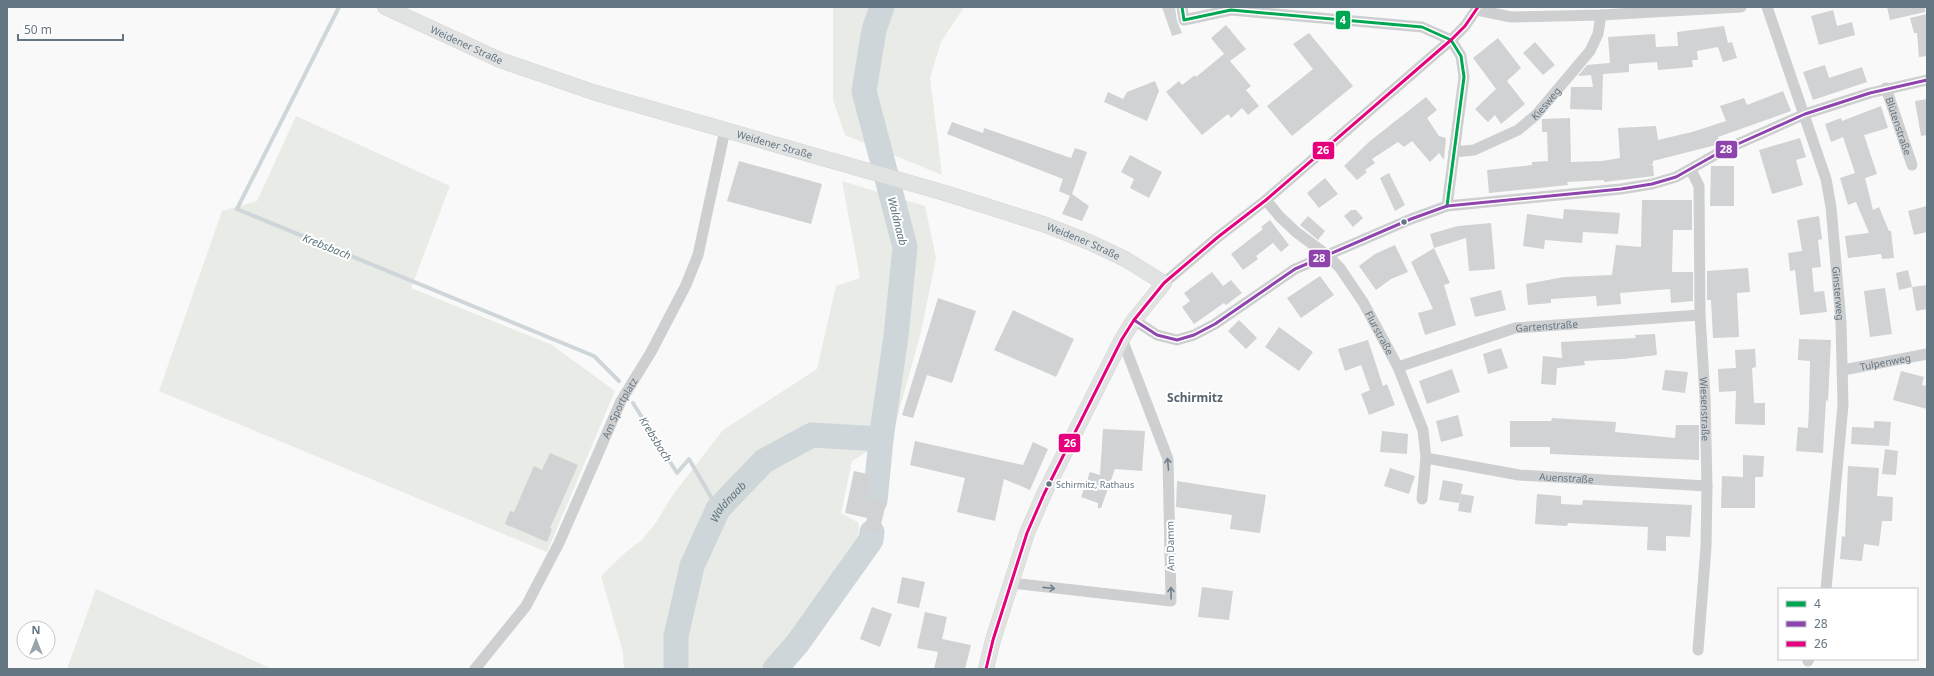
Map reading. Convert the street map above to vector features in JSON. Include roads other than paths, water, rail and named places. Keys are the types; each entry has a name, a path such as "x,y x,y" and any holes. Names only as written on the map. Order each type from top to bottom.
{"street":[{"name":"Weidener Straße","path":"385,7 500,60 596,92 842,165 945,193 1046,225 1089,242 1134,264 1164,283"},
{"path":"1182,7 1184,20 1231,10 1422,27 1451,40 1461,56 1464,77 1447,206"},
{"path":"986,669 993,640 1027,533 1044,494 1122,339 1134,320 1164,283 1218,237 1266,200 1451,40 1465,26 1477,8 1511,17 1601,15 1742,7"},
{"name":"Ginsterweg","path":"1767,7 1806,114 1826,179 1832,207 1843,370 1843,405 1826,588"},
{"name":"Kiesweg","path":"1454,152 1474,150 1518,130 1536,115 1590,51 1598,34 1601,15"},
{"name":"Blütenstraße","path":"1134,320 1157,335 1177,340 1194,335 1215,324 1295,269 1447,206 1621,189 1652,184 1676,177 1691,170 1722,151 1806,114 1886,88 1927,80"},
{"name":"Blütenstraße","path":"1886,88 1912,165"},
{"name":"Am Sportplatz","path":"475,669 526,606 558,543 621,401 651,352 686,285 698,255 725,130"},
{"name":"Wiesenstraße","path":"1691,170 1699,186 1700,315 1705,398 1707,486 1706,547 1698,650"},
{"name":"Flurstraße","path":"1266,200 1280,217 1296,232 1327,255 1340,268 1363,302 1398,367 1424,430 1426,458 1422,499"},
{"name":"Gartenstraße","path":"1398,367 1515,328 1700,315"},
{"name":"Am Damm","path":"1011,583 1171,601 1168,458 1122,339"},
{"name":"Tulpenweg","path":"1843,370 1927,354"},
{"name":"Auenstraße","path":"1426,458 1519,475 1707,486"}],"waterway":[{"name":"Krebsbach","path":"339,7 237,209 594,356 619,381"},
{"name":"Waldnaab","path":"875,501 881,439 896,336 905,247 864,91 874,30 882,7"},
{"name":"Krebsbach","path":"633,403 677,473 689,459 718,509"},
{"name":"Waldnaab","path":"676,669 676,636 692,566 718,509 764,461 812,435 881,439"},
{"name":"Waldnaab","path":"775,669 797,644 871,540 872,532"}],"place":[{"name":"Schirmitz, Rathaus","path":"1049,484"}],"district":[{"name":"Schirmitz","path":"1195,397"}]}
